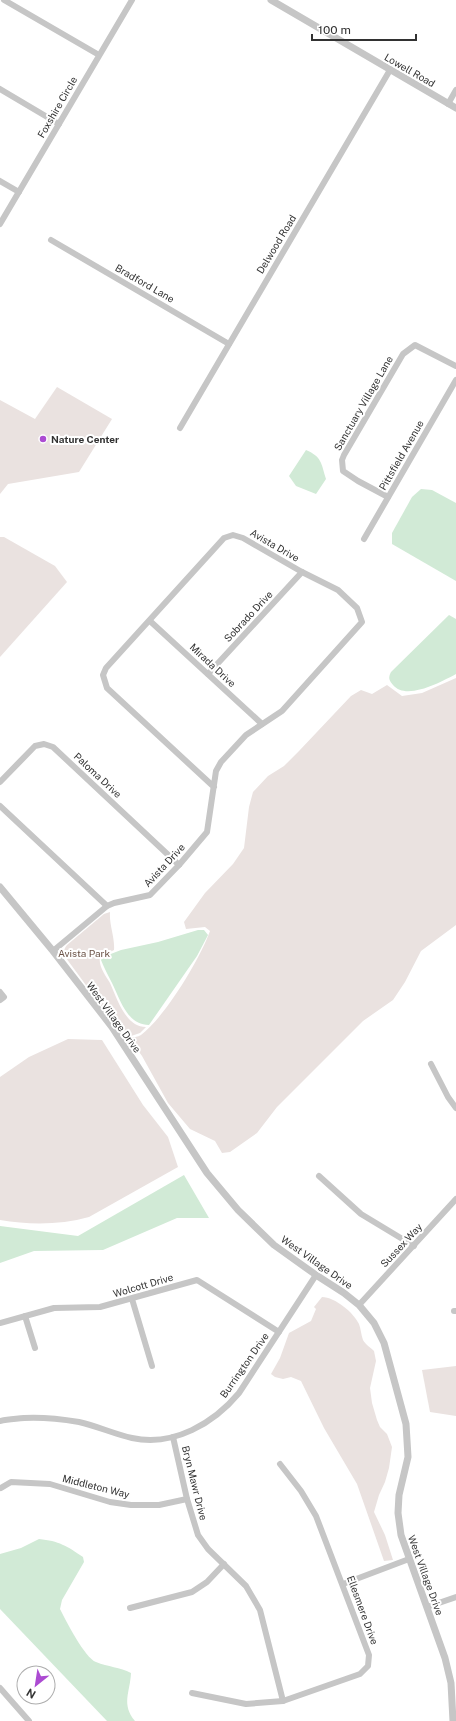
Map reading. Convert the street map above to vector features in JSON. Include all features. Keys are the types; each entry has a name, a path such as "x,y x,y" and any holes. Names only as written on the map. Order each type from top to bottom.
{"street":[{"path":"4,0 99,55"},
{"name":"Foxshire Circle","path":"0,224 132,0"},
{"name":"Lowell Road","path":"271,0 456,108"},
{"name":"Delwood Road","path":"180,428 390,70"},
{"path":"0,89 59,124"},
{"path":"448,104 456,90"},
{"path":"0,181 19,192"},
{"name":"Bradford Lane","path":"51,240 228,344"},
{"name":"Sanctuary Village Lane","path":"388,497 343,471 342,460 344,455 403,354 415,345 456,366"},
{"name":"Pittsfield Avenue","path":"364,539 456,380"},
{"name":"Avista Drive","path":"53,951 107,906 150,895 179,865 206,832 214,787 216,771 221,762 246,735 282,711 362,622 357,608 338,590 302,572 243,538 233,535 224,538 106,668 103,675 107,688 214,787"},
{"name":"Sobrado Drive","path":"208,674 302,572"},
{"name":"Mirada Drive","path":"150,621 262,724"},
{"name":"Paloma Drive","path":"0,782 35,746 44,744 53,747 179,865"},
{"path":"0,806 107,906"},
{"name":"West Village Drive","path":"0,887 53,951 112,1027 204,1168 219,1188 238,1210 274,1245 359,1304 374,1323 384,1343 406,1424 408,1457 399,1495 398,1513 401,1535 445,1658 451,1683 453,1721"},
{"path":"0,992 4,996 0,1000"},
{"path":"431,1064 448,1097 456,1108"},
{"path":"319,1176 361,1214 414,1246"},
{"name":"Sussex Way","path":"359,1304 456,1199"},
{"name":"Burrington Drive","path":"0,1420 41,1417 79,1422 133,1438 153,1439 173,1437 201,1426 226,1408 239,1393 316,1275"},
{"name":"Wolcott Drive","path":"0,1323 54,1308 100,1307 197,1280 279,1332"},
{"path":"132,1299 152,1366"},
{"path":"25,1316 35,1348"},
{"name":"Bryn Mawr Drive","path":"173,1437 187,1499 198,1535 208,1549 246,1586 260,1610 283,1701"},
{"name":"Ellesmere Drive","path":"192,1693 246,1704 283,1701 360,1674 368,1666 369,1655 316,1516 301,1491 280,1464"},
{"name":"Middleton Way","path":"1,1488 11,1482 50,1484 110,1502 130,1505 159,1505 187,1499"},
{"path":"343,1584 409,1560"},
{"path":"130,1608 192,1592 207,1582 224,1564"},
{"path":"426,1607 456,1597"},
{"path":"0,1688 30,1721"}],"green space":[{"path":"57,387 112,419 79,472 8,484 0,494 0,400 35,419"},
{"path":"0,537 4,537 55,566 67,582 0,657"},
{"path":"456,678 456,925 421,951 405,982 393,1000 363,1021 277,1107 257,1133 230,1152 222,1153 215,1141 190,1129 168,1103 142,1056 129,1038 141,1035 150,1027 171,1002 205,943 210,931 205,927 186,929 184,922 205,893 233,864 244,848 249,807 253,792 268,776 284,766 351,696 361,690 372,694 387,685 402,696 422,693"},
{"name":"Avista Park","path":"110,912 114,950 100,957 101,967 127,1017 139,1026 146,1027 140,1033 125,1038 66,958 64,953 67,945 104,914"},
{"path":"68,1039 102,1040 143,1105 168,1137 178,1167 89,1217 56,1223 22,1223 0,1220 0,1077 29,1057"},
{"path":"322,1297 333,1300 344,1306 353,1315 359,1324 363,1340 374,1351 376,1361 370,1388 372,1403 380,1427 387,1434 392,1447 389,1468 374,1512 385,1535 393,1560 384,1561 357,1484 324,1428 301,1381 291,1377 283,1379 275,1377 271,1374 280,1358 289,1333 311,1321 316,1309 314,1307"},
{"path":"456,1366 456,1416 430,1412 422,1370"}],"shaded area":[{"path":"306,450 318,458 322,465 326,479 316,494 296,486 289,476"},
{"path":"421,489 432,490 456,503 456,581 392,544 392,533 412,497"},
{"path":"449,615 456,619 456,674 433,685 415,691 406,691 393,685 389,677 391,672"},
{"path":"198,930 204,930 208,935 197,956 149,1025 141,1024 135,1021 121,1003 102,963 101,960 103,957 121,950 158,942"},
{"path":"184,1175 209,1218 177,1218 103,1250 34,1251 0,1263 0,1226 78,1236"},
{"path":"39,1539 52,1541 62,1545 83,1557 84,1562 62,1600 60,1609 76,1638 92,1659 100,1664 123,1669 131,1673 127,1704 128,1709 135,1721 107,1721 56,1668 56,1665 54,1665 0,1609 0,1554 21,1548"}],"place":[{"name":"Nature Center","path":"43,439"}]}
